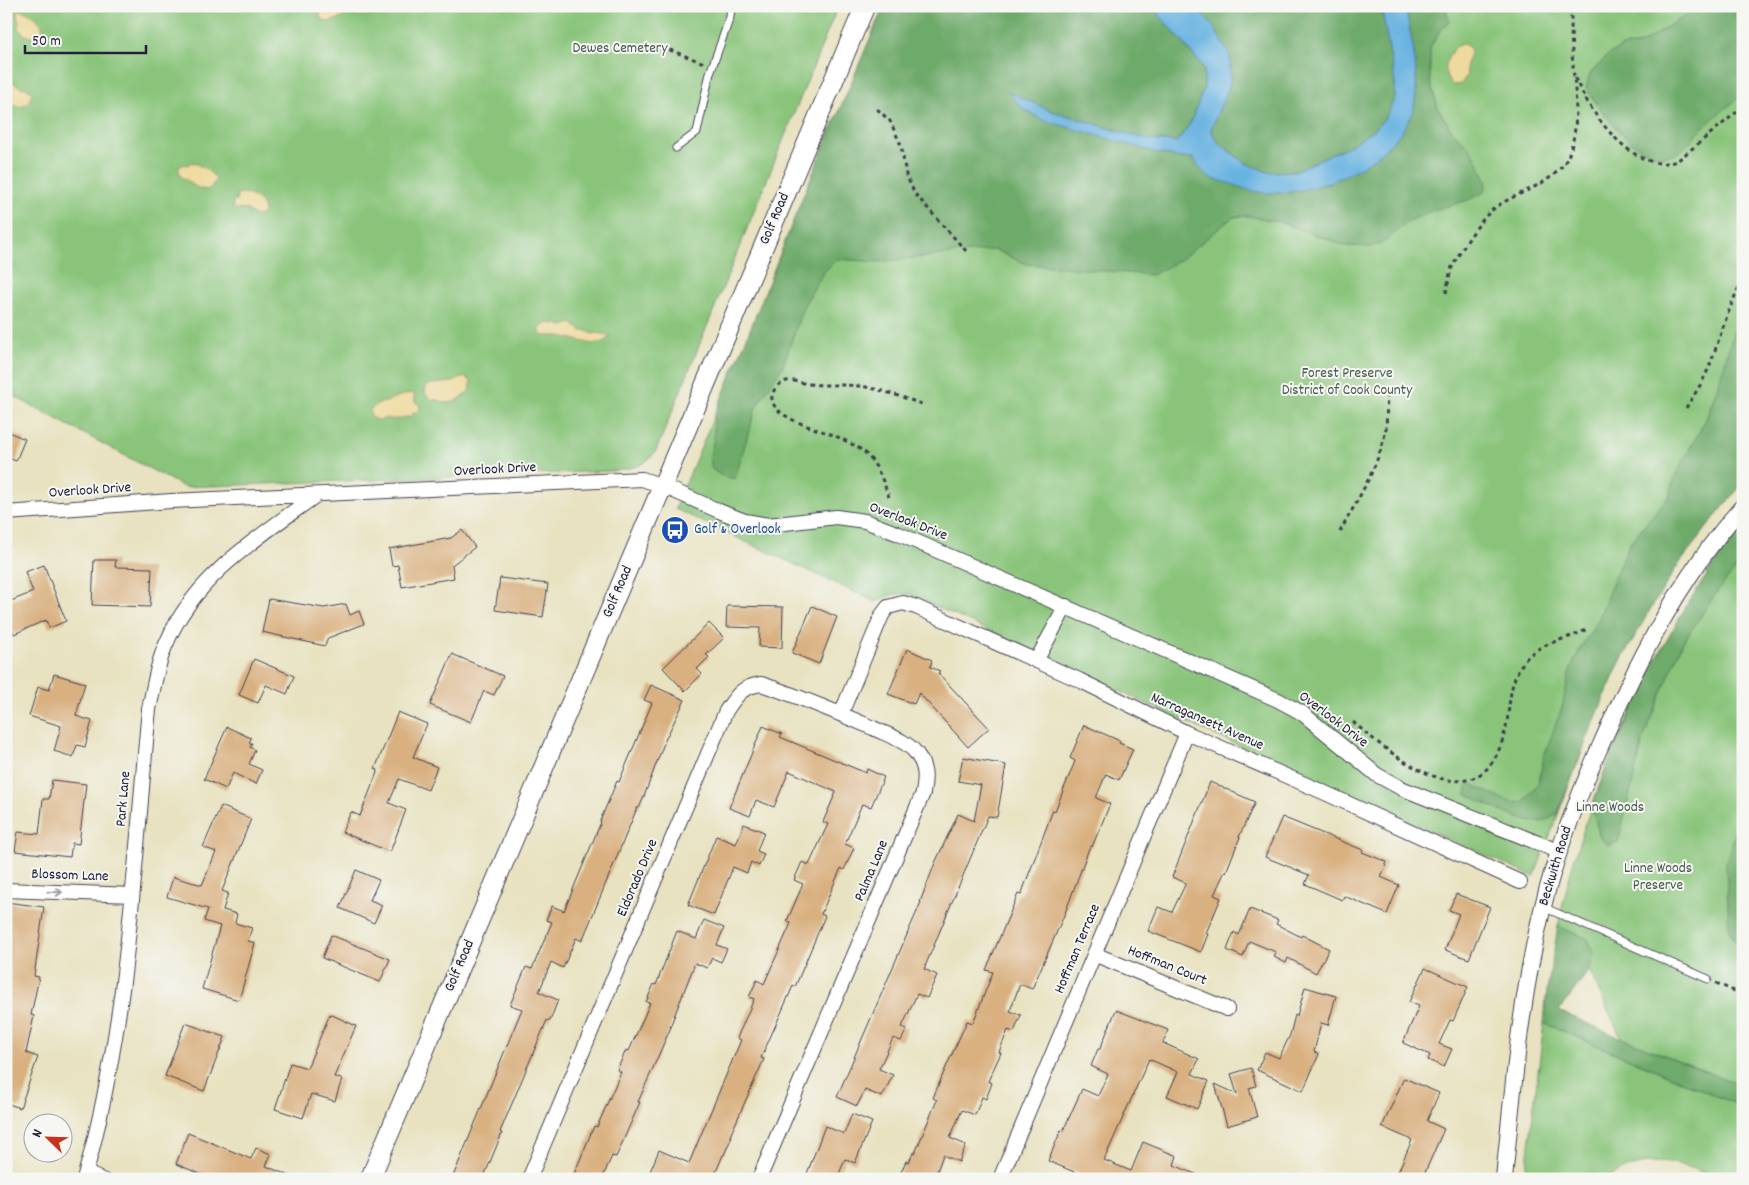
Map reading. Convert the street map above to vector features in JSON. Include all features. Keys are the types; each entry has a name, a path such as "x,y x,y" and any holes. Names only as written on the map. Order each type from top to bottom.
{"main road":[{"name":"Golf Road","path":"370,1179 865,6"}],"street":[{"name":"Overlook Drive","path":"6,513 171,501 315,496 642,479 663,486 719,511 768,526 836,517 865,521 1066,606 1278,700 1302,713 1377,775 1401,788 1558,851"},
{"name":"Park Lane","path":"85,1174 106,1084 116,1028 127,950 149,709 166,642 194,596 216,571 315,496"},
{"name":"Beckwith Road","path":"1504,1179 1515,1068 1527,984 1543,907 1558,851 1611,720 1643,653 1700,561 1743,506"},
{"name":"Narragansett Avenue","path":"841,714 882,615 888,607 903,603 916,607 1036,661 1187,733 1323,792 1520,882"},
{"path":"1036,661 1066,606"},
{"name":"Eldorado Drive","path":"529,1179 726,711 736,697 748,686 761,684 841,714"},
{"name":"Palma Lane","path":"759,1179 923,793 926,776 923,764 915,751 903,742 841,714"},
{"name":"Hoffman Terrace","path":"1000,1179 1187,733"},
{"name":"Blossom Lane","path":"6,890 132,895"},
{"name":"Hoffman Court","path":"1094,954 1227,1008"}],"lane":[{"path":"676,148 697,132 712,66 730,17 731,6"},
{"path":"1543,907 1708,980"},
{"name":"Park Lane","path":"85,1174 108,1179"}],"path":[{"path":"1446,293 1452,269 1462,250 1491,211 1548,178 1565,162 1569,154 1575,125 1571,6"},
{"path":"662,47 712,66"},
{"path":"1574,75 1587,103 1611,134 1638,155 1659,163 1669,163 1686,154 1743,107"},
{"path":"877,109 890,121 901,145 906,175 915,194 967,252"},
{"path":"1686,408 1708,368 1726,316 1743,279"},
{"path":"889,497 881,475 864,452 832,435 803,425 780,412 772,401 772,394 782,382 791,380 808,384 858,386 880,390 922,404"},
{"path":"1340,532 1368,479 1382,444 1386,427 1387,396"},
{"path":"1352,722 1393,755 1418,771 1444,781 1466,780 1476,777 1492,762 1500,749 1505,733 1510,692 1520,668 1538,649 1556,640 1587,629"},
{"path":"1708,980 1743,995"}],"green space":[{"name":"Dewes Cemetery","path":"6,6 838,6 656,451 647,461 637,466 613,471 184,487 6,392"},
{"name":"Forest Preserve District of Cook County","path":"884,6 1743,6 1743,483 1676,568 1618,666 1592,726 1534,877 1193,725 909,594 892,595 876,602 675,509 746,340 804,194"},
{"path":"884,6 1151,6 1204,68 1204,88 1190,124 1177,142 1149,140 1052,111 1009,93 1023,109 1043,120 1181,158 1193,158 1207,176 1257,192 1286,192 1328,184 1417,90 1414,53 1405,6 1445,6 1449,21 1440,31 1430,48 1430,81 1438,108 1451,129 1473,152 1487,181 1485,192 1468,200 1431,211 1407,222 1387,240 1371,247 1346,246 1280,222 1248,216 1233,217 1180,260 1152,275 1026,264 995,250 878,262 837,259 823,273 803,307 783,366 756,407 735,479 720,475 712,469 710,457 714,437 714,416 804,194"},
{"path":"1193,6 1381,6 1395,82 1395,98 1388,114 1377,127 1353,144 1295,171 1268,172 1245,163 1221,145 1213,135 1211,128 1213,26"},
{"path":"1693,6 1743,6 1743,94 1701,129 1680,151 1666,155 1652,154 1638,147 1613,125 1586,88 1590,74 1609,54 1622,47 1641,44 1686,15"},
{"path":"1743,310 1743,483 1676,568 1618,666 1557,814 1544,821 1532,822 1502,812 1466,794 1467,787 1471,784 1514,803 1524,801 1538,784 1544,756 1562,707 1570,671 1579,651 1599,618 1618,568 1631,541 1670,495 1675,476 1706,419 1737,320"},
{"name":"Linne Woods Preserve","path":"1743,526 1743,1086 1621,1038 1589,970 1594,954 1558,926 1582,834 1612,752 1630,712 1649,673 1693,597"},
{"name":"Linne Woods","path":"1743,526 1743,561 1719,589 1682,644 1644,737 1618,842 1609,845 1600,838 1592,807 1608,763 1651,668 1688,603 1719,557"},
{"path":"1743,807 1743,951 1729,931 1726,863"},
{"path":"1558,926 1588,939 1594,954 1589,970 1559,1011 1621,1038 1743,1086 1743,1107 1544,1023 1546,997"},
{"path":"1544,1023 1743,1107 1743,1175 1719,1177 1674,1163 1653,1162 1631,1166 1604,1179 1525,1179"}],"sand":[{"path":"377,6 379,15 354,16 351,12 354,7"},
{"path":"340,8 344,16 342,18 328,22 320,18 321,11"},
{"path":"21,10 38,19 42,25 43,29 37,37 25,35 18,27 20,24 17,17 18,11"},
{"path":"1462,44 1468,46 1471,51 1466,64 1467,75 1461,84 1453,85 1446,75 1447,63 1452,51"},
{"path":"6,81 28,88 32,93 29,102 21,107 6,101"},
{"path":"191,162 205,168 216,179 210,189 197,188 181,177 178,167 184,164 188,165"},
{"path":"241,193 257,199 263,206 263,214 255,216 248,210 233,209 233,201 236,201 237,195"},
{"path":"547,323 563,326 572,323 581,331 585,330 593,334 609,335 610,337 603,342 593,344 561,336 543,336 540,333 540,328"},
{"path":"464,377 471,381 471,389 455,401 447,403 432,400 425,393 426,386 453,382"},
{"path":"410,393 414,394 415,402 420,405 419,411 413,413 411,417 378,420 371,416 370,410 378,403 387,402"}],"water":[{"path":"1151,6 1193,6 1213,26 1230,56 1230,84 1211,129 1221,145 1245,163 1268,172 1295,171 1353,144 1377,127 1388,114 1395,97 1395,82 1381,6 1405,6 1413,47 1416,78 1416,93 1410,118 1398,136 1383,151 1364,165 1344,176 1323,185 1300,190 1279,193 1258,192 1207,176 1193,158 1181,158 1154,152 1043,120 1023,109 1008,92 1052,111 1149,140 1177,142 1190,124 1204,88 1204,68"}],"building":[{"path":"6,431 25,439 16,461 6,457"},
{"path":"462,530 475,547 452,565 454,578 402,587 398,565 392,566 389,549 451,538"},
{"path":"94,560 116,560 115,567 152,568 150,607 92,605"},
{"path":"44,565 66,621 49,628 46,620 14,634 6,615 6,603 33,592 25,572"},
{"path":"500,578 548,584 543,617 495,610"},
{"path":"269,599 324,608 346,604 350,615 359,611 364,624 328,638 325,646 262,632"},
{"path":"727,606 783,607 782,648 759,647 760,628 726,627"},
{"path":"812,606 837,617 819,664 792,653"},
{"path":"709,623 724,638 706,655 709,657 697,669 702,674 685,691 663,668"},
{"path":"907,649 932,660 930,667 940,671 938,673 989,728 968,747 919,693 914,704 888,694"},
{"path":"452,654 503,676 494,695 484,691 471,722 430,705"},
{"path":"254,659 294,676 287,694 266,685 258,703 239,695"},
{"path":"54,674 85,683 76,716 92,721 85,747 77,745 73,757 54,751 61,726 29,716 38,687 49,690"},
{"path":"651,685 685,700 666,738 643,799 639,808 637,808 582,941 576,938 563,968 551,962 539,992 558,1000 550,1021 547,1020 500,1132 502,1133 483,1179 452,1179 522,1009 510,1005 526,967 532,969 552,922 546,920 552,906 564,911 600,821 617,781 619,782 652,703 644,700"},
{"path":"398,712 427,724 413,757 437,767 428,790 399,779 389,803 406,810 390,852 342,832 351,812 360,816 378,770 375,769"},
{"path":"1084,725 1133,749 1119,780 1106,774 1096,798 1110,804 1092,847 1090,846 1065,913 1032,989 1020,984 1010,1011 1021,1015 1014,1032 1008,1030 999,1052 1001,1053 988,1081 992,1083 986,1099 982,1097 975,1115 962,1110 950,1138 966,1145 959,1162 943,1155 934,1179 898,1179 906,1161 909,1162 913,1153 915,1153 937,1100 933,1098 967,1021 973,1023 993,972 986,970 1018,894 1021,895 1053,810 1055,811 1075,761 1070,758"},
{"path":"763,726 782,734 780,737 866,773 867,769 884,777 871,807 862,804 845,844 854,848 844,870 841,868 821,914 825,916 795,987 793,986 761,1058 764,1059 713,1179 647,1179 659,1150 689,1163 741,1040 737,1038 754,999 749,997 757,980 764,984 791,923 787,921 803,884 794,880 802,862 809,865 828,824 823,822 836,792 789,771 774,807 756,800 750,816 729,808"},
{"path":"227,727 251,738 249,743 252,743 250,747 255,750 249,764 262,770 256,784 233,773 226,789 204,779"},
{"path":"963,757 1006,765 997,817 988,816 924,969 937,975 927,998 917,994 902,1027 907,1029 901,1041 893,1038 879,1069 893,1075 882,1097 865,1090 857,1106 837,1097 921,902 935,863 958,814 974,821 981,785 958,781"},
{"path":"52,780 86,784 79,844 72,843 70,857 15,851 18,832 39,834 43,799 49,799"},
{"path":"1210,782 1255,802 1226,872 1214,895 1221,898 1206,933 1208,934 1201,952 1148,931 1158,907 1172,912 1186,883 1172,877"},
{"path":"221,806 251,819 222,891 228,893 223,910 237,914 235,923 252,928 248,941 255,943 239,1000 202,989 220,926 204,921 208,909 167,897 173,877 202,885 216,852 203,847"},
{"path":"1282,817 1363,850 1362,852 1387,862 1381,877 1399,885 1387,914 1344,896 1342,900 1305,884 1309,875 1265,857"},
{"path":"744,824 764,832 757,851 764,854 759,866 751,862 747,873 733,867 714,915 688,905 716,836 736,844"},
{"path":"356,870 379,880 370,900 382,905 374,923 340,908"},
{"path":"1456,894 1490,907 1469,959 1445,950 1459,914 1449,910"},
{"path":"6,902 44,907 34,976 39,977 31,1015 34,1016 26,1053 38,1057 20,1108 6,1103"},
{"path":"1250,909 1278,920 1276,924 1329,949 1316,973 1288,958 1286,963 1274,957 1276,952 1249,941 1243,957 1227,950 1234,932 1239,935"},
{"path":"704,920 724,928 717,945 727,949 721,962 712,958 707,968 695,963 671,1027 638,1102 640,1102 616,1157 612,1156 602,1179 572,1179 594,1126 597,1127 621,1072 617,1070 626,1050 629,1051 650,1003 646,1002 654,984 656,985 677,931 696,939"},
{"path":"331,935 390,959 380,982 322,958"},
{"path":"1425,968 1468,987 1453,1021 1450,1020 1439,1044 1452,1049 1444,1067 1428,1060 1430,1055 1403,1043 1419,1006 1409,1002"},
{"path":"1305,987 1336,996 1328,1025 1321,1023 1314,1052 1319,1054 1303,1091 1257,1070 1265,1052 1279,1058 1290,1035 1295,1015 1297,1016"},
{"path":"1116,1010 1168,1030 1163,1043 1199,1059 1192,1074 1209,1081 1197,1109 1167,1096 1178,1072 1149,1059 1104,1160 1131,1171 1143,1142 1177,1156 1174,1165 1207,1179 1091,1179 1048,1161 1082,1089 1098,1096 1108,1074 1091,1066"},
{"path":"330,1014 356,1026 334,1077 342,1079 335,1101 311,1094 303,1118 275,1109 290,1063 307,1068"},
{"path":"185,1023 225,1037 204,1091 165,1076"},
{"path":"1251,1068 1256,1086 1249,1088 1257,1117 1227,1126 1215,1084 1237,1094 1231,1074"},
{"path":"1404,1078 1439,1093 1427,1121 1444,1129 1422,1179 1395,1179 1412,1140 1382,1127"},
{"path":"852,1114 872,1122 855,1163 845,1159 837,1179 805,1179 825,1126 844,1134"},
{"path":"188,1133 251,1159 256,1148 271,1154 266,1166 297,1179 213,1179 176,1164"}],"place":[{"name":"Golf & Overlook","path":"675,530"}]}
